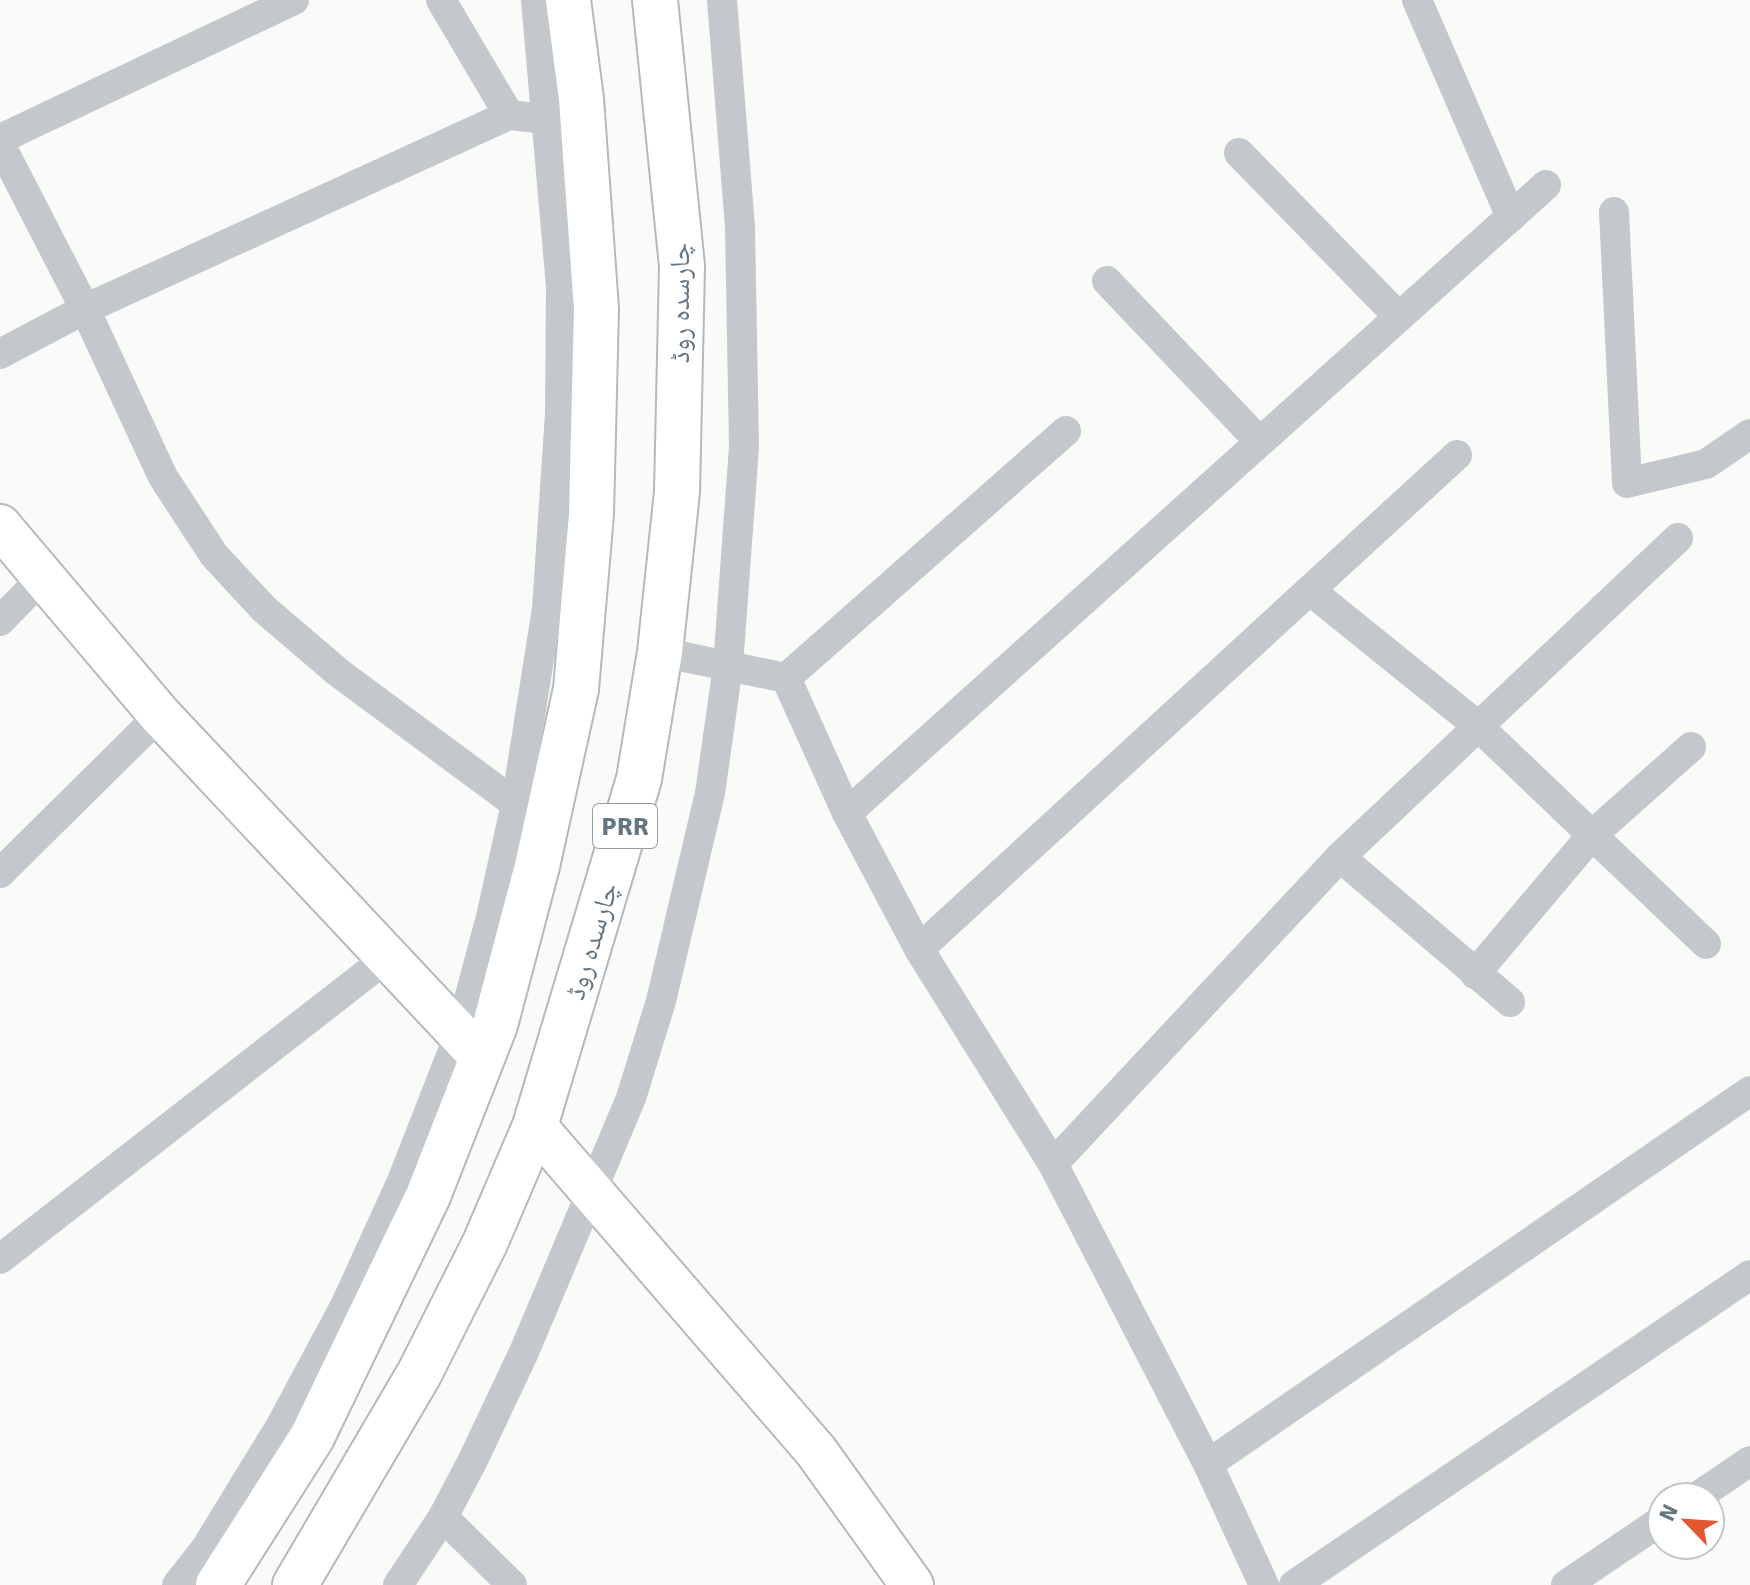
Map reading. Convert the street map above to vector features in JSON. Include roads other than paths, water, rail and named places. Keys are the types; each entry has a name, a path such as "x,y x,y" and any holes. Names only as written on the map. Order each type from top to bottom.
{"highway":[{"name":"PRR","path":"218,1585 312,1437 428,1196 471,1046 495,1025 537,866 576,689 591,514 596,309 581,99 568,0"},
{"name":"چارسدہ روڈ","path":"295,1585 419,1374 485,1243 535,1126 639,779 660,652 677,492 682,266 655,0"}],"street":[{"path":"294,0 0,141 85,309 163,477 214,555 264,609 339,673 516,804"},
{"path":"441,0 509,115"},
{"path":"177,1585 206,1548 280,1427 346,1304 402,1181 471,1046 491,917 516,804 547,609 560,413 561,287 536,0"},
{"path":"398,1585 443,1517 524,1352 631,1098 661,1001 710,793 728,666 739,540 744,325 722,0"},
{"path":"1417,0 1511,217"},
{"path":"0,354 85,309 509,115 547,119"},
{"path":"1239,153 1399,317"},
{"path":"847,813 1546,185"},
{"path":"1614,212 1627,483 1706,464 1750,434"},
{"path":"1107,281 1260,442"},
{"path":"786,678 1066,431"},
{"path":"919,949 1312,592 1457,455"},
{"path":"0,526 160,715 471,1046"},
{"path":"1053,1164 1340,857 1678,538"},
{"path":"0,621 44,576"},
{"path":"1312,592 1478,726 1706,944"},
{"path":"660,652 786,678"},
{"path":"786,678 847,813 919,949 1053,1164 1208,1464 1264,1585"},
{"path":"0,873 160,715"},
{"path":"1475,974 1592,835 1691,747"},
{"path":"1340,857 1510,1002"},
{"path":"0,1259 388,957"},
{"path":"1208,1464 1750,1091"},
{"path":"535,1126 816,1451 912,1585"},
{"path":"1294,1585 1750,1275"},
{"path":"1721,1481 1750,1461"},
{"path":"443,1517 512,1585"},
{"path":"1566,1585 1646,1531"}]}
